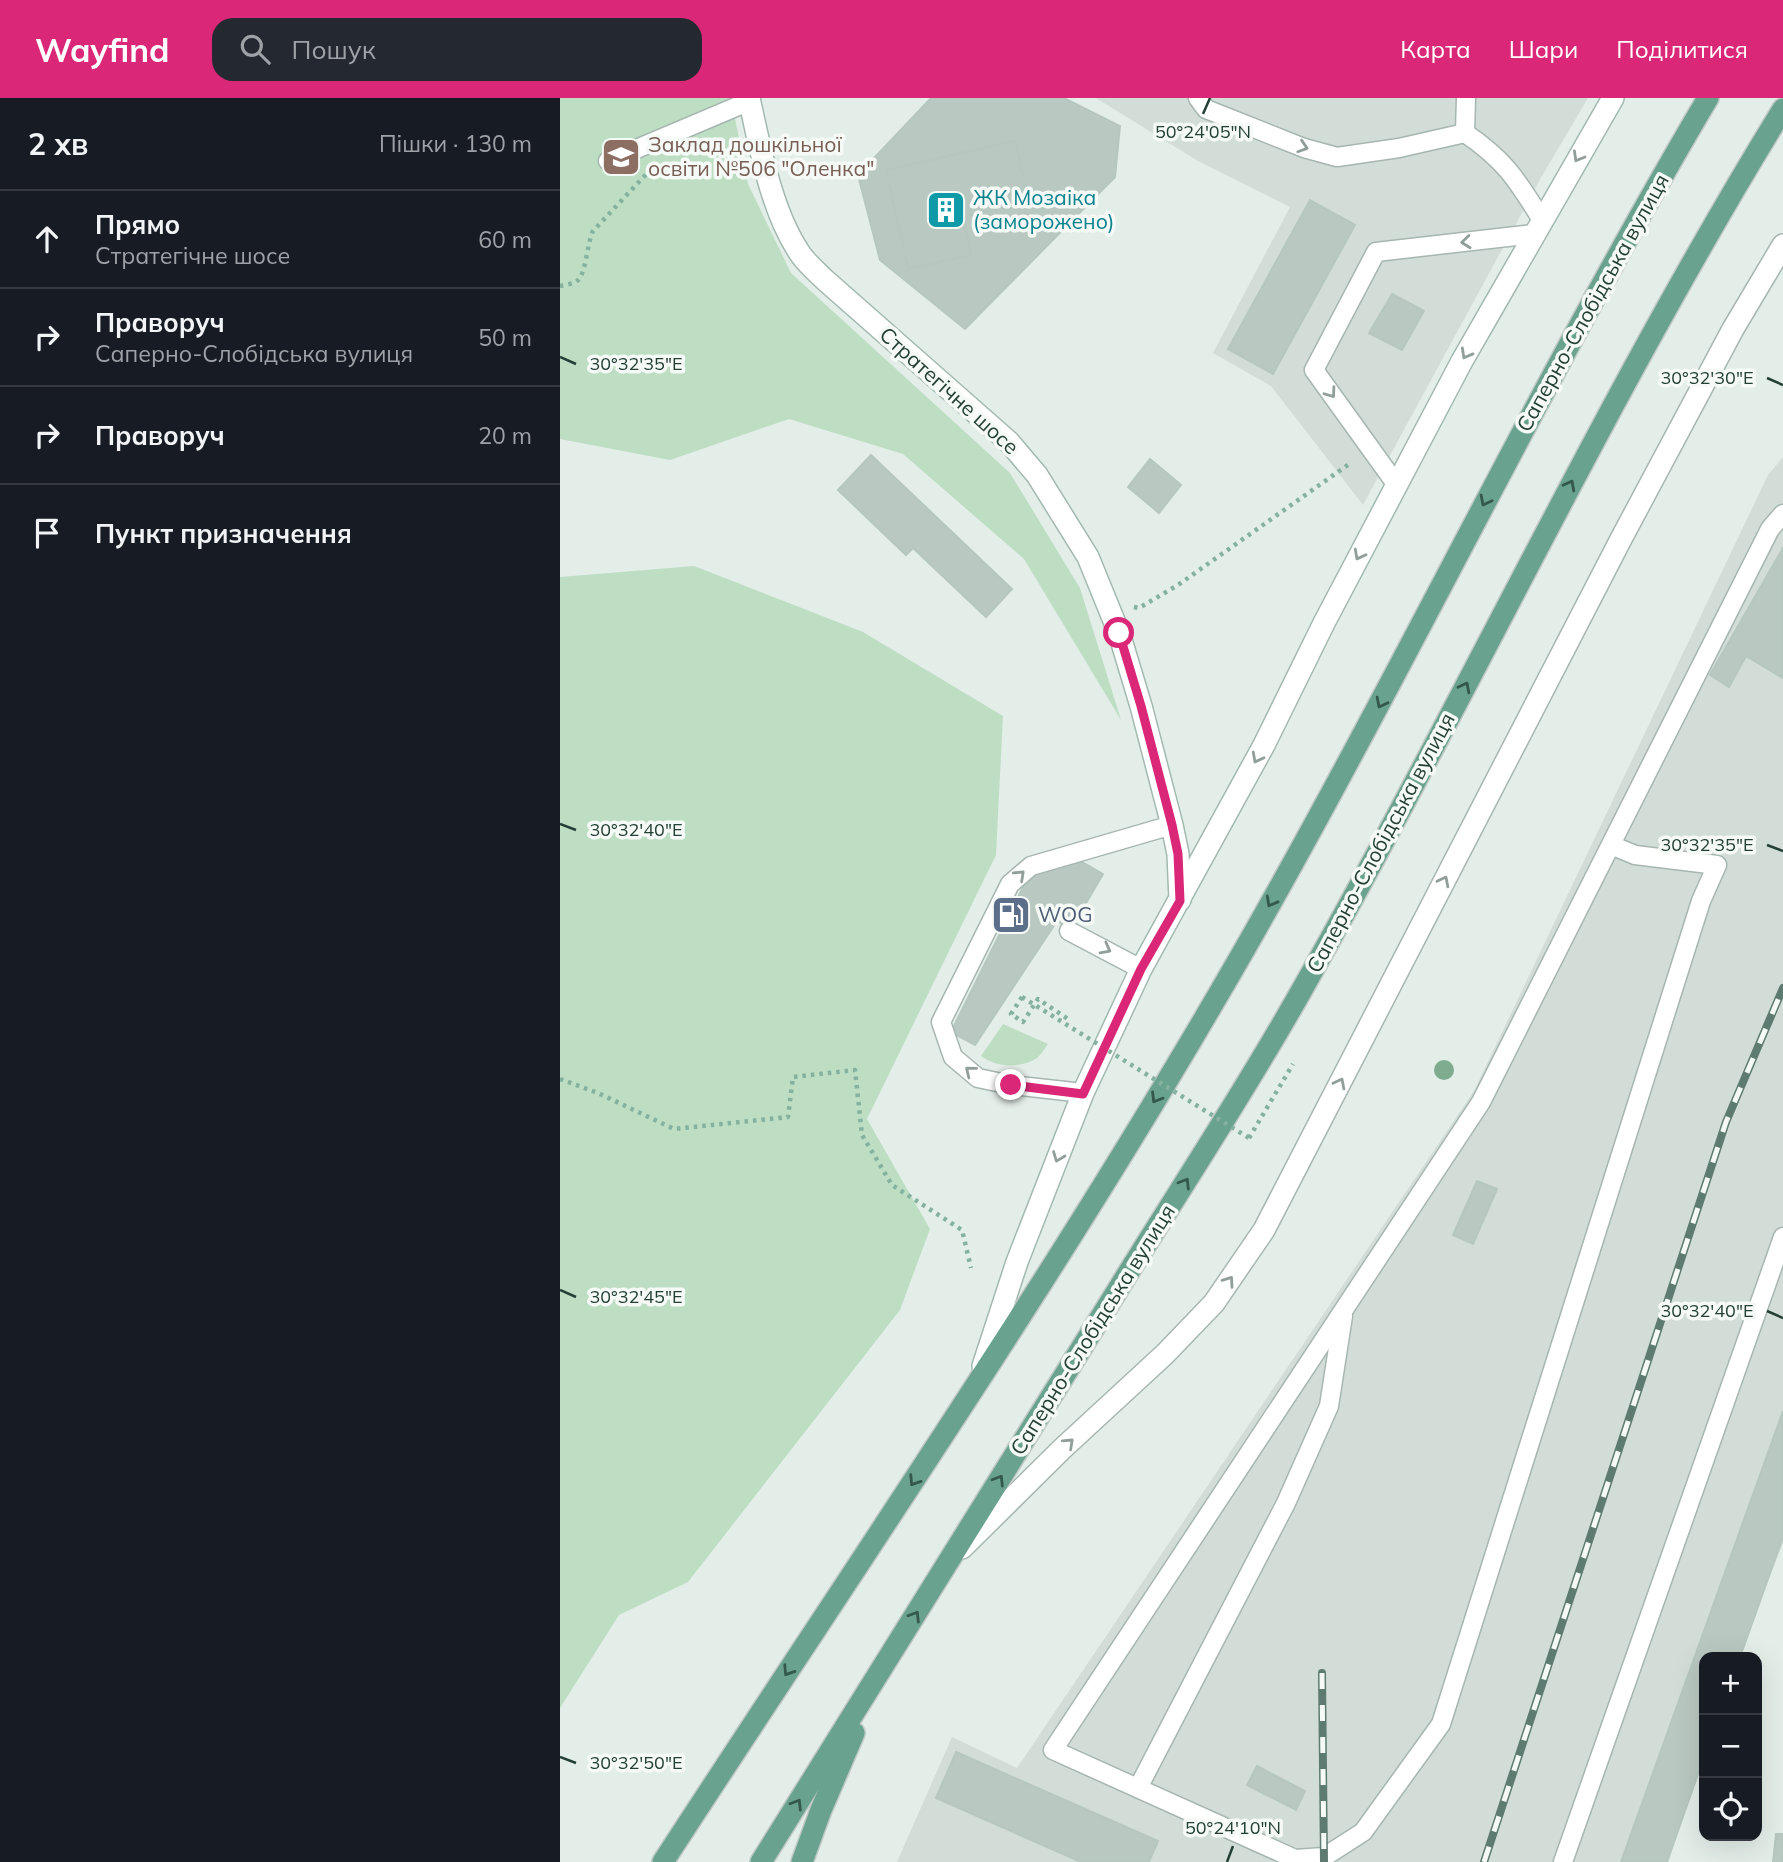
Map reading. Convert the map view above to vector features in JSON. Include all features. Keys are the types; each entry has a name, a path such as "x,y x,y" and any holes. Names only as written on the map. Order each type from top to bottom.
{"main road":[{"name":"Саперно-Слобідська вулиця","path":"663,1862 978,1383 1113,1172 1253,935 1363,738 1498,475 1617,255 1708,98"},
{"name":"Саперно-Слобідська вулиця","path":"761,1862 1205,1152 1298,997 1649,338 1725,203 1783,109"},
{"path":"802,1862 879,1673"}],"street":[{"name":"Саперно-Слобідська вулиця","path":"978,1383 1017,1262 1083,1094 1141,969 1264,745 1396,484 1538,227 1613,98"},
{"name":"Стратегічне шосе","path":"750,99 769,179 785,225 800,254 825,280 1009,442 1037,475 1081,545 1119,633 1141,706 1178,854 1180,901"},
{"name":"Саперно-Слобідська вулиця","path":"951,1559 1062,1449 1174,1345 1214,1303 1264,1230 1621,539 1733,329 1783,245"}],"lane":[{"path":"1198,98 1206,109 1304,148 1338,156 1399,148 1465,133 1492,151 1516,178 1538,227 1376,252 1314,370 1396,484"},
{"path":"1465,133 1466,98"},
{"path":"608,161 750,99"},
{"path":"1611,845 1635,855 1717,865 1701,901 1441,1724 1363,1832 1324,1857 1295,1858 1053,1750 1481,1102 1770,529 1783,514"},
{"path":"1083,1094 978,1079 953,1057 940,1022 1010,884 1031,866 1070,858 1172,825"},
{"path":"1069,931 1141,969"},
{"path":"1563,1862 1783,1237"},
{"path":"1138,1788 1286,1503 1329,1406 1345,1308"}],"path":[{"path":"560,286 576,281 583,275 588,241 593,231 654,166 650,143"},
{"path":"1105,601 1139,608 1178,585 1371,449"},
{"path":"1071,1021 1038,999 1023,1022 1011,1014 1022,997 1249,1138 1293,1064"},
{"path":"560,1079 598,1093 674,1129 788,1117 793,1077 855,1070 862,1135 892,1185 962,1230 971,1268"}],"shaded area":[{"path":"1096,98 1588,98 1542,176 1363,505 1271,386 1213,353 1290,207 1198,161"},
{"path":"1783,457 1783,1543 1740,1652 1699,1652 1699,1758 1659,1862 897,1862 952,1737 1017,1768 1474,1091 1768,475"}],"green space":[{"path":"560,98 731,98 748,184 791,273 1010,473 1080,588 1121,720 1024,559 903,454 789,419 670,460 560,439"},
{"path":"694,566 863,632 1003,716 996,855 867,1119 930,1229 900,1310 688,1582 619,1615 560,1708 560,577"},
{"path":"1003,1024 1048,1044 1031,1062 1008,1065 987,1060 981,1056"}],"building":[{"path":"931,98 1064,98 1120,126 1115,177 965,329 880,260 858,175"},
{"name":"ЖК Мозаіка (заморожено)","path":"1015,141 1029,203 963,217 971,255 908,269 886,170"},
{"path":"1310,200 1355,225 1273,374 1228,349"},
{"path":"1392,294 1424,311 1402,350 1369,333"},
{"path":"871,455 1012,589 986,617 913,548 906,555 838,490"},
{"path":"1150,459 1181,485 1159,513 1128,487"},
{"path":"1783,548 1783,678 1746,656 1729,687 1710,675"},
{"path":"1077,859 1103,874 1071,929 1057,921 975,1045 951,1032 1029,875"},
{"path":"1477,1181 1497,1189 1473,1244 1453,1235"},
{"path":"1783,1411 1783,1537 1742,1652 1699,1652 1699,1771 1667,1862 1621,1862"},
{"path":"956,1752 1158,1841 1149,1862 1081,1862 936,1798"},
{"path":"1257,1766 1305,1791 1296,1810 1247,1785"},
{"path":"1776,1834 1783,1834 1783,1862 1773,1862"}],"railway":[{"path":"1484,1862 1726,1122 1783,988"},
{"path":"1322,1673 1324,1862"}],"place":[{"name":"Заклад дошкільної освіти №506 \"Оленка\"","path":"621,157"},
{"name":"ЖК Мозаіка (заморожено)","path":"946,210"},
{"name":"WOG","path":"1011,915"}],"route":[{"path":"1011,1085 1083,1094 1141,969 1180,901 1178,854 1172,825 1119,633"}]}
